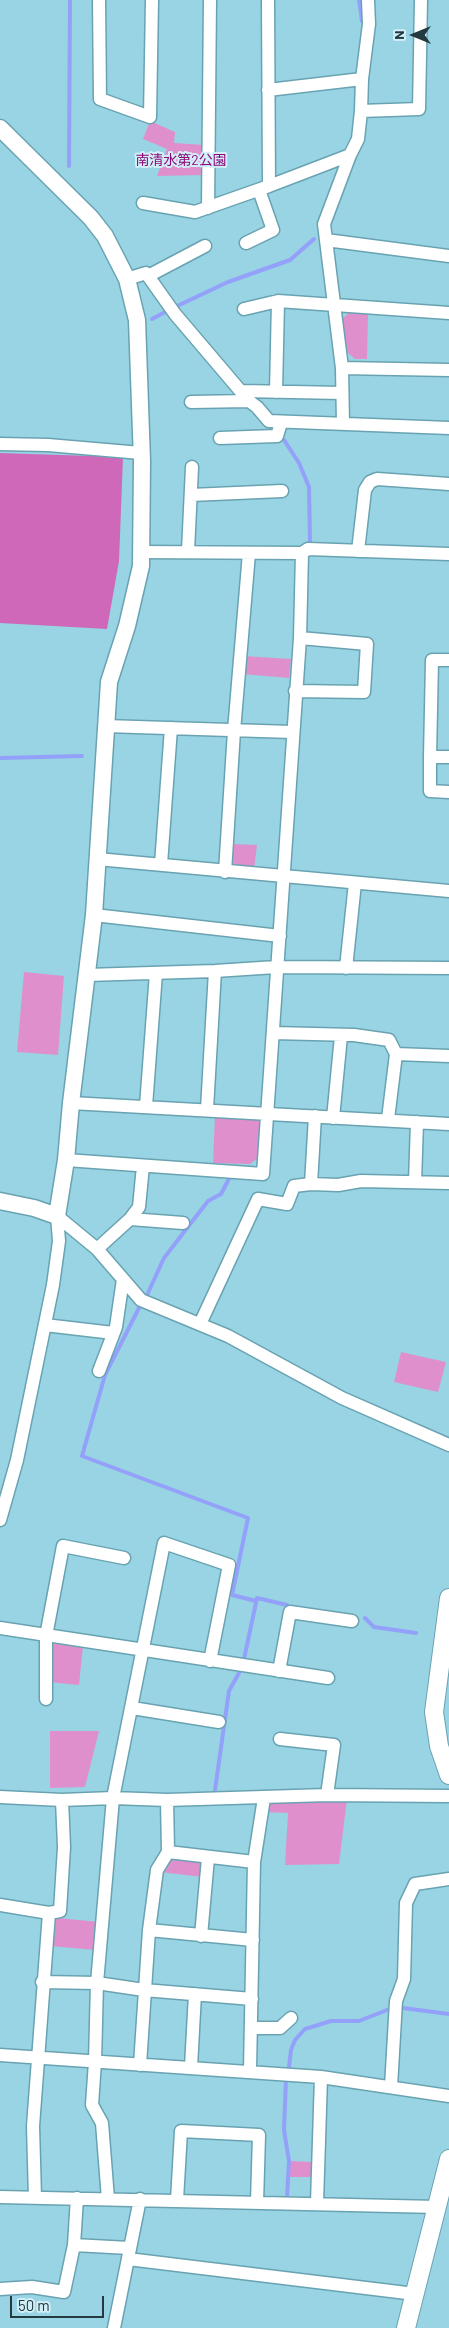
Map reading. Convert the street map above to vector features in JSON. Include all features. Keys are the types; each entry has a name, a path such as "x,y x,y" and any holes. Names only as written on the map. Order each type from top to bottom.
{"main road":[{"path":"449,1598 434,1712 439,1746 449,1775"},
{"path":"406,2328 449,2159"}],"street":[{"path":"99,0 100,99 150,117 152,0"},
{"path":"208,208 210,0"},
{"path":"246,243 274,230 264,188 268,90 268,0"},
{"path":"343,424 342,368 324,224 350,154 358,139 362,111 362,79 369,24 368,0"},
{"path":"362,111 418,109 421,0"},
{"path":"268,90 362,79"},
{"path":"0,128 91,218 105,236 127,279 137,320 141,453 141,566 127,626 109,682 94,915 70,1103 66,1160 57,1216 59,1241 45,1325 17,1460 0,1520"},
{"path":"143,203 195,212 264,188 350,154"},
{"path":"326,240 449,256"},
{"path":"148,276 205,246"},
{"path":"127,279 146,273 175,314 245,396 269,421 281,423 449,428"},
{"path":"276,392 278,301"},
{"path":"244,309 278,301 449,313"},
{"path":"342,368 449,370"},
{"path":"191,402 276,392 342,393"},
{"path":"220,438 277,436 281,423"},
{"path":"0,444 48,445 141,453"},
{"path":"188,551 192,467"},
{"path":"358,551 365,490 370,482 377,479 449,484"},
{"path":"191,495 282,491"},
{"path":"141,552 302,553 308,549 449,554"},
{"path":"225,872 234,731 249,553"},
{"path":"66,1160 263,1174 276,967 284,877 292,732 300,638 302,553"},
{"path":"295,691 364,692 367,644 300,638"},
{"path":"449,660 432,660 430,757 430,791 449,792"},
{"path":"105,726 292,732"},
{"path":"161,864 171,728"},
{"path":"430,757 449,756"},
{"path":"97,859 449,891"},
{"path":"346,968 354,883"},
{"path":"94,915 280,936"},
{"path":"87,975 156,974 276,967 449,968"},
{"path":"207,1109 215,971"},
{"path":"146,1106 156,974"},
{"path":"273,1033 389,1040 396,1054 388,1119"},
{"path":"333,1118 341,1036"},
{"path":"396,1054 449,1056"},
{"path":"70,1103 266,1112 333,1118 388,1119 449,1124"},
{"path":"311,1184 315,1116"},
{"path":"415,1182 417,1122"},
{"path":"97,1249 130,1219 139,1208 143,1166"},
{"path":"200,1324 258,1199 287,1204 294,1186 311,1184 338,1185 361,1181 449,1183"},
{"path":"0,1201 34,1208 57,1216 97,1249 141,1300 228,1336 342,1398 449,1445"},
{"path":"130,1219 182,1223"},
{"path":"99,1370 113,1333 123,1279"},
{"path":"45,1325 113,1333"},
{"path":"108,2199 102,2123 92,2106 97,1984 113,1798 164,1543 229,1565 210,1661"},
{"path":"46,1699 46,1636 63,1546 124,1558"},
{"path":"279,1671 290,1612 352,1621"},
{"path":"0,1628 328,1678"},
{"path":"132,1708 219,1722"},
{"path":"280,1740 334,1745 327,1795"},
{"path":"0,1797 62,1800 113,1798 167,1800 327,1795 449,1796"},
{"path":"250,2070 254,1862 264,1798"},
{"path":"0,1905 49,1913 60,1911 64,1847 62,1800"},
{"path":"140,2065 149,1930 157,1870 168,1852 167,1800"},
{"path":"168,1852 254,1862"},
{"path":"201,1936 208,1858"},
{"path":"391,2087 396,2001 404,1979 406,1903 415,1884 449,1879"},
{"path":"35,2198 33,2126 42,1982 49,1913"},
{"path":"149,1930 253,1940"},
{"path":"42,1982 97,1984 252,1999"},
{"path":"191,2067 195,1994"},
{"path":"251,2028 280,2028 291,2018"},
{"path":"0,2054 321,2076 449,2096"},
{"path":"317,2203 321,2076"},
{"path":"177,2200 182,2131 259,2135 256,2202"},
{"path":"0,2197 35,2198 77,2204 108,2199 138,2205 177,2200 437,2208"},
{"path":"0,2289 10,2290 32,2287 64,2292 74,2245 77,2204"},
{"path":"114,2328 138,2205"},
{"path":"74,2245 415,2294"}],"green space":[{"name":"南清水第2公園","path":"150,121 175,132 174,143 204,145 204,175 157,176 167,149 143,139"},
{"path":"350,312 368,313 367,359 355,359 347,352 342,319"},
{"path":"243,656 291,659 289,678 242,674"},
{"path":"233,844 257,845 254,869 239,868 232,862"},
{"path":"24,972 64,976 58,1055 17,1052"},
{"path":"215,1115 256,1116 261,1124 258,1158 250,1164 213,1163"},
{"path":"401,1352 446,1362 438,1392 394,1382"},
{"path":"50,1641 83,1646 79,1685 49,1682"},
{"path":"50,1731 99,1731 85,1787 50,1788"},
{"path":"347,1799 339,1864 285,1865 288,1813 265,1812 265,1802"},
{"path":"172,1856 205,1859 203,1877 160,1872"},
{"path":"58,1918 99,1922 96,1950 50,1946 52,1922"},
{"path":"290,2161 312,2162 312,2177 290,2177"}],"shaded area":[{"path":"0,453 123,457 119,561 107,629 0,623"}],"waterway":[{"path":"69,166 70,0"},
{"path":"359,0 362,21"},
{"path":"175,307 228,282 290,260 314,239"},
{"path":"152,319 167,311"},
{"path":"284,440 299,463 309,487 310,542"},
{"path":"0,758 82,756"},
{"path":"147,1295 164,1258 208,1201 221,1194 231,1175"},
{"path":"141,1304 105,1375 82,1456 248,1518 232,1595 256,1601"},
{"path":"244,1659 257,1598 287,1605"},
{"path":"365,1618 374,1627 416,1633"},
{"path":"215,1790 229,1691 240,1671"},
{"path":"289,2067 291,2050 295,2040 305,2029 331,2021 359,2021 392,2008"},
{"path":"403,2008 449,2014"},
{"path":"286,2079 284,2130 289,2161 287,2197"}]}
